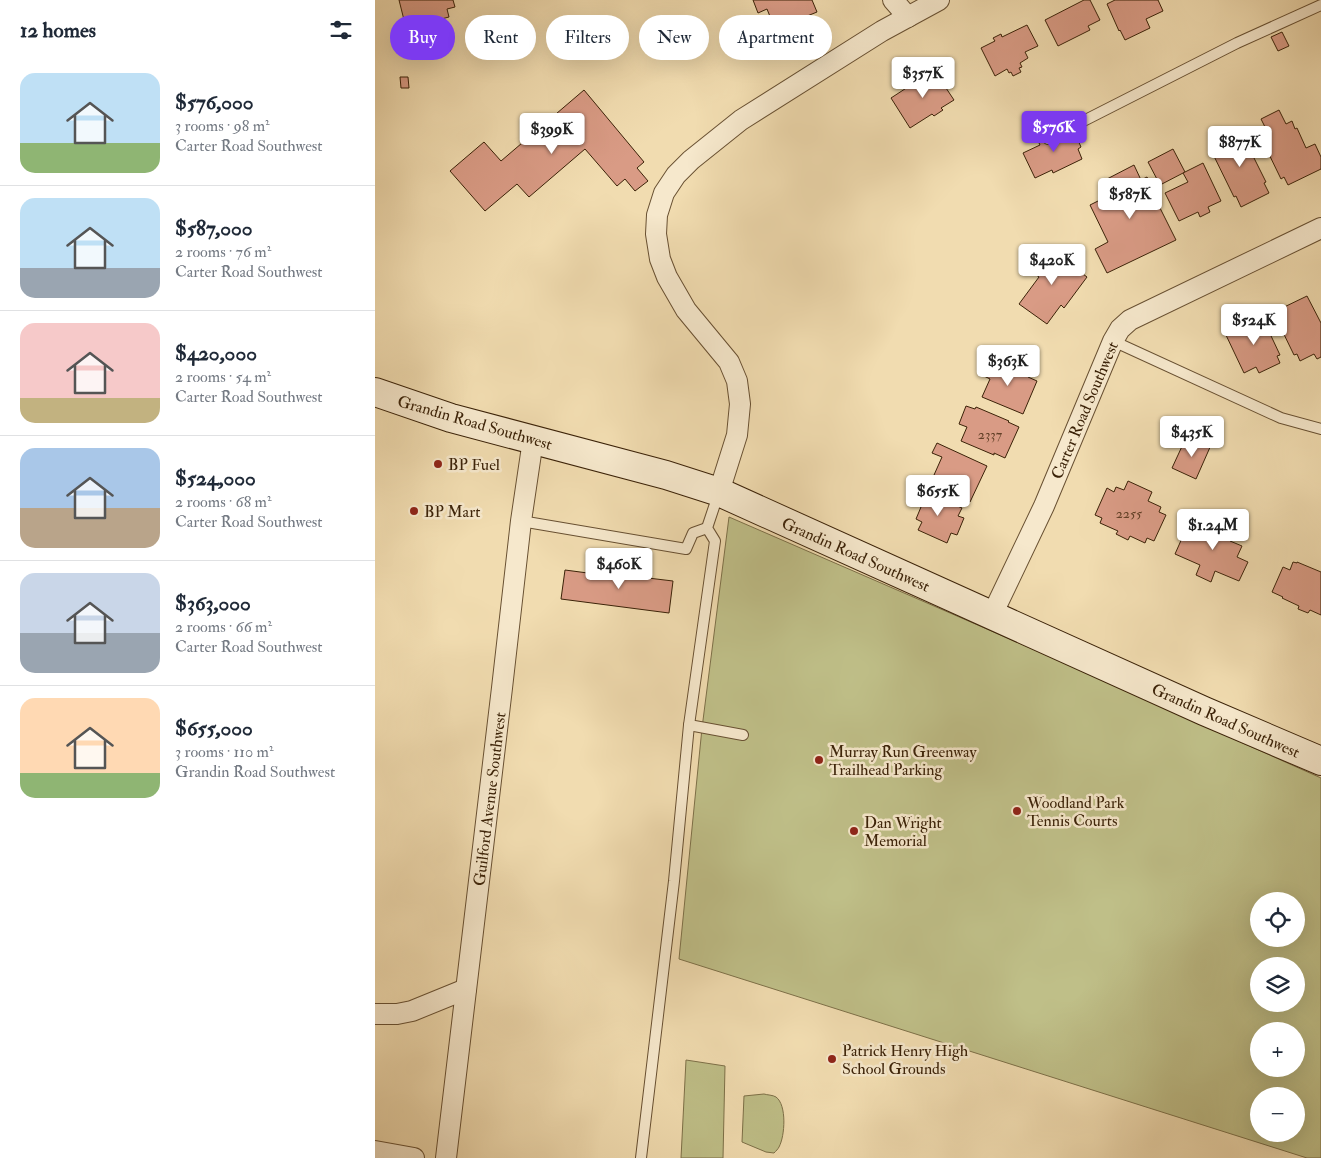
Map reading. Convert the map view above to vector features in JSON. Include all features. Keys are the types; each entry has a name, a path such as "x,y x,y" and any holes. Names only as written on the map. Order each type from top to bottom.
{"street":[{"path":"893,0 908,17"},
{"path":"719,492 737,435 740,404 737,381 729,362 687,310 667,277 660,259 656,234 657,214 664,193 676,174 741,120 882,31 939,0"},
{"name":"Carter Road Southwest","path":"992,615 1044,506 1113,341 1120,329 1130,320 1321,228"},
{"name":"Grandin Road Southwest","path":"375,392 451,418 666,475 719,492 1204,711 1321,761"},
{"name":"Guilford Avenue Southwest","path":"446,1158 521,521 533,440"},
{"path":"375,1014 397,1014 412,1011 466,989"},
{"path":"375,1151 414,1158"}],"lane":[{"path":"1048,139 1237,44 1321,5"},
{"path":"1113,341 1281,418 1321,429"},
{"path":"707,528 719,492"},
{"path":"521,521 685,549 693,533 707,528"},
{"path":"641,1158 674,881 689,726 715,541 707,528"},
{"path":"689,726 743,735"}],"green space":[{"path":"729,517 1026,646 1321,778 1321,1158 1307,1158 1257,1142 1305,1142 1305,1087 1250,1087 1250,1140 679,959 702,728"},
{"path":"686,1060 725,1066 723,1158 681,1158"},
{"path":"764,1094 776,1097 782,1107 784,1121 783,1136 779,1147 774,1153 766,1152 742,1142 744,1096"}],"building":[{"path":"399,0 453,0 455,7 447,9 448,15 403,15"},
{"path":"753,0 812,0 817,12 810,15 769,15 767,9 758,13"},
{"path":"1084,0 1090,0 1100,20 1088,26 1090,30 1058,46 1045,20"},
{"path":"1115,0 1158,0 1163,11 1146,19 1150,28 1125,40 1107,4"},
{"path":"1027,25 1038,46 1025,52 1028,58 1020,63 1022,67 1019,68 1021,72 1013,76 1007,69 995,76 981,48 995,41 993,38 1001,34 1002,37"},
{"path":"1282,32 1289,46 1278,51 1271,37"},
{"path":"934,70 954,100 941,108 943,110 934,116 932,114 910,128 891,98"},
{"path":"400,77 408,77 409,88 401,88"},
{"path":"584,90 644,162 637,168 648,181 635,191 625,179 617,186 585,149 529,197 517,184 485,211 450,171 484,142 501,161"},
{"path":"1279,110 1286,124 1292,121 1295,129 1297,128 1306,148 1315,144 1321,157 1321,169 1288,185 1284,177 1281,179 1264,144 1269,142 1264,132 1267,131 1261,119"},
{"path":"1072,127 1081,147 1078,149 1082,159 1053,173 1052,170 1035,178 1023,153"},
{"path":"1240,130 1266,182 1264,183 1269,193 1241,207 1236,196 1234,197 1209,146"},
{"path":"1173,149 1185,172 1160,185 1148,162"},
{"path":"1203,163 1221,201 1208,207 1210,212 1200,217 1198,212 1179,221 1165,193 1188,182 1183,173"},
{"path":"1134,165 1141,180 1147,177 1157,197 1155,198 1176,240 1107,273 1095,249 1108,242 1090,205 1106,197 1100,185 1109,181 1107,179"},
{"path":"1048,248 1087,277 1064,308 1061,305 1047,324 1019,304 1039,277 1031,271"},
{"path":"1307,296 1321,323 1321,357 1317,359 1314,354 1300,361 1297,354 1294,355 1277,320 1282,318 1278,310"},
{"path":"1259,316 1263,324 1265,323 1280,355 1277,356 1280,363 1259,373 1256,367 1244,373 1225,333"},
{"path":"989,362 997,365 998,362 1037,381 1023,414 982,397 990,379 984,376"},
{"path":"966,406 975,409 976,407 1019,427 1005,458 961,441 967,427 959,424"},
{"path":"1194,437 1211,445 1196,479 1172,468 1184,442 1191,445"},
{"path":"937,443 987,466 970,502 945,490 949,482 934,475 942,457 932,453"},
{"path":"1128,481 1152,492 1148,501 1161,507 1159,512 1166,515 1154,541 1147,538 1145,543 1130,536 1128,540 1116,534 1118,531 1100,523 1102,518 1095,515 1107,488 1114,492 1116,487 1124,490"},
{"path":"922,491 962,508 958,516 964,518 957,535 951,533 947,543 918,530 922,522 916,519 921,507 916,505"},
{"path":"1205,517 1235,531 1230,541 1242,546 1237,557 1248,562 1239,581 1215,571 1211,582 1196,575 1200,565 1175,554 1183,536 1192,540"},
{"path":"1293,562 1321,572 1321,615 1310,610 1308,613 1298,609 1299,606 1272,592 1283,567 1290,570"},
{"path":"619,567 647,571 648,578 673,581 669,613 561,599 565,570 618,577"}],"place":[{"name":"BP Fuel","path":"438,464"},
{"name":"BP Mart","path":"414,511"},
{"name":"Murray Run Greenway Trailhead Parking","path":"819,760"},
{"name":"Woodland Park Tennis Courts","path":"1017,811"},
{"name":"Dan Wright Memorial","path":"854,831"},
{"name":"Patrick Henry High School Grounds","path":"832,1059"}]}
